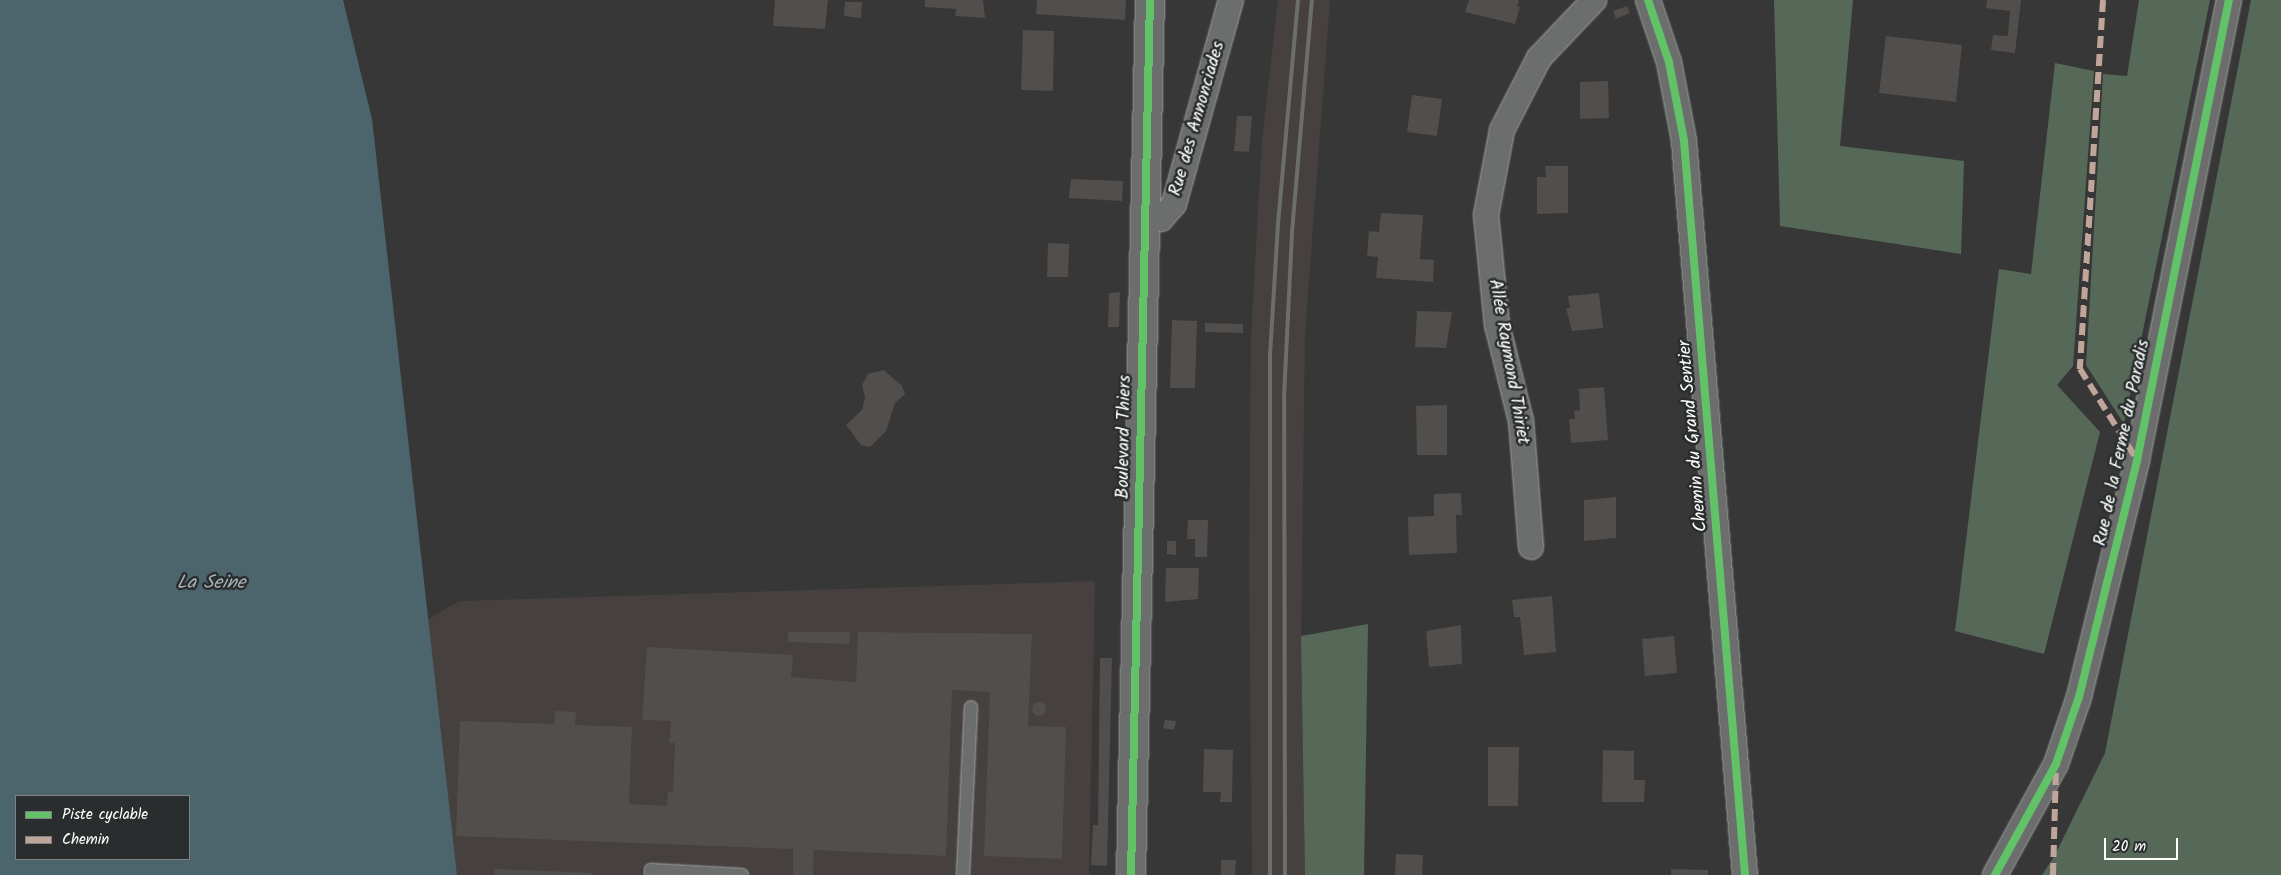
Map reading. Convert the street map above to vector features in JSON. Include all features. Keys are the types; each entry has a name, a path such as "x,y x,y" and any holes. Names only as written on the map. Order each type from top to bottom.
{"main road":[{"name":"Boulevard Thiers","path":"1131,875 1150,0"}],"street":[{"name":"Rue des Annonciades","path":"1145,220 1161,219 1174,204 1231,0"},
{"name":"Allée Raymond Thiriet","path":"1530,547 1521,421 1497,324 1486,215 1502,130 1539,58 1594,0"},
{"name":"Chemin du Grand Sentier","path":"1648,0 1669,62 1684,141 1745,875"},
{"name":"Rue de la Ferme du Paradis","path":"1995,875 2056,764 2079,697 2137,460 2229,0"}],"lane":[{"path":"963,875 972,708"},
{"path":"651,875 651,870 742,875"}],"shaded area":[{"path":"1278,0 1330,0 1305,335 1301,636 1305,875 1252,875 1249,563 1251,338 1262,141"},
{"path":"1095,581 1089,875 457,875 427,620 459,601"}],"green space":[{"path":"1774,0 1853,0 1840,146 1964,161 1961,254 1780,226"},
{"path":"2139,0 2210,0 2124,424 2086,365 2103,74 2127,76"},
{"path":"2251,0 2281,0 2281,875 2042,875 2054,857 2105,753"},
{"path":"2055,63 2094,71 2073,366 2057,385 2100,432 2044,654 1955,631 1999,269 2031,274"},
{"path":"1368,624 1364,875 1305,875 1301,636"}],"water":[{"name":"La Seine","path":"0,0 343,0 372,119 457,875 0,875"}],"building":[{"path":"775,0 828,0 825,29 773,26"},
{"path":"925,0 983,0 985,18 955,16 956,9 925,7"},
{"path":"1037,0 1126,0 1125,20 1036,14"},
{"path":"1469,0 1519,0 1517,6 1520,7 1515,24 1465,12"},
{"path":"1987,0 2021,0 2015,53 1991,50 1993,35 2008,36 2010,11 1986,8"},
{"path":"845,2 862,2 861,18 844,16"},
{"path":"1627,6 1630,13 1616,19 1613,11"},
{"path":"1023,30 1054,31 1053,91 1021,90"},
{"path":"1886,36 1962,45 1956,102 1879,93"},
{"path":"1608,81 1609,118 1580,119 1580,82"},
{"path":"1412,95 1442,99 1437,136 1407,132"},
{"path":"1237,116 1252,116 1249,152 1234,151"},
{"path":"1545,166 1568,166 1568,213 1537,214 1537,177 1546,177"},
{"path":"1071,179 1123,181 1122,201 1069,198"},
{"path":"1381,213 1423,215 1420,259 1434,260 1433,282 1376,278 1378,257 1367,256 1369,231 1379,232"},
{"path":"1048,243 1069,244 1068,277 1047,277"},
{"path":"1120,292 1119,327 1108,327 1109,293"},
{"path":"1599,293 1603,328 1572,331 1566,308 1570,308 1568,296"},
{"path":"1417,311 1452,312 1446,348 1415,347"},
{"path":"1172,320 1197,321 1195,388 1170,388"},
{"path":"1205,323 1243,324 1243,333 1205,332"},
{"path":"884,370 902,386 905,394 895,403 886,431 870,447 861,445 846,425 862,410 865,397 862,385 868,374"},
{"path":"1604,387 1608,440 1571,443 1569,419 1575,419 1574,411 1580,410 1579,389"},
{"path":"1447,405 1447,455 1417,455 1416,406"},
{"path":"1461,493 1462,515 1456,515 1457,553 1409,555 1408,517 1434,516 1434,494"},
{"path":"1616,497 1616,538 1584,541 1584,500"},
{"path":"1188,520 1208,520 1207,557 1195,557 1195,539 1187,539"},
{"path":"1167,541 1176,541 1176,555 1167,554"},
{"path":"1166,568 1199,568 1198,599 1165,602"},
{"path":"1552,596 1556,652 1524,655 1520,617 1514,617 1512,600"},
{"path":"1461,625 1462,664 1429,667 1426,631"},
{"path":"788,632 850,632 849,644 788,642"},
{"path":"858,632 1032,634 1028,726 1066,727 1062,859 984,856 990,692 952,690 946,856 814,850 813,875 793,875 793,849 456,836 460,721 554,724 555,711 576,712 575,725 632,727 629,804 667,806 668,791 673,792 675,743 669,743 671,721 642,720 647,647 793,655 791,677 856,682"},
{"path":"1674,636 1677,673 1645,676 1642,639"},
{"path":"1100,658 1112,658 1107,866 1091,865 1093,825 1098,825"},
{"path":"1036,702 1042,702 1046,709 1042,716 1036,716 1032,712 1032,706"},
{"path":"1165,720 1176,721 1174,730 1163,728"},
{"path":"1488,747 1519,747 1518,806 1488,806"},
{"path":"1204,749 1233,750 1232,802 1220,802 1221,792 1203,792"},
{"path":"1603,750 1634,751 1634,780 1645,780 1644,802 1602,802"},
{"path":"1396,854 1423,855 1422,875 1395,875"},
{"path":"1221,860 1236,860 1235,875 1221,875"},
{"path":"495,869 592,873 592,875 494,875"},
{"path":"1671,869 1708,870 1708,875 1671,875"}],"railway":[{"path":"1270,875 1270,355 1278,224 1298,0"},
{"path":"1285,875 1284,397 1292,232 1312,0"}],"marked path":[{"path":"2103,0 2080,369 2137,460"},
{"path":"2053,875 2056,770"}],"cycle path":[{"path":"1131,875 1150,0"},
{"path":"1648,0 1669,62 1684,141 1745,875"},
{"path":"1995,875 2056,764 2079,697 2137,460 2229,0"}]}
